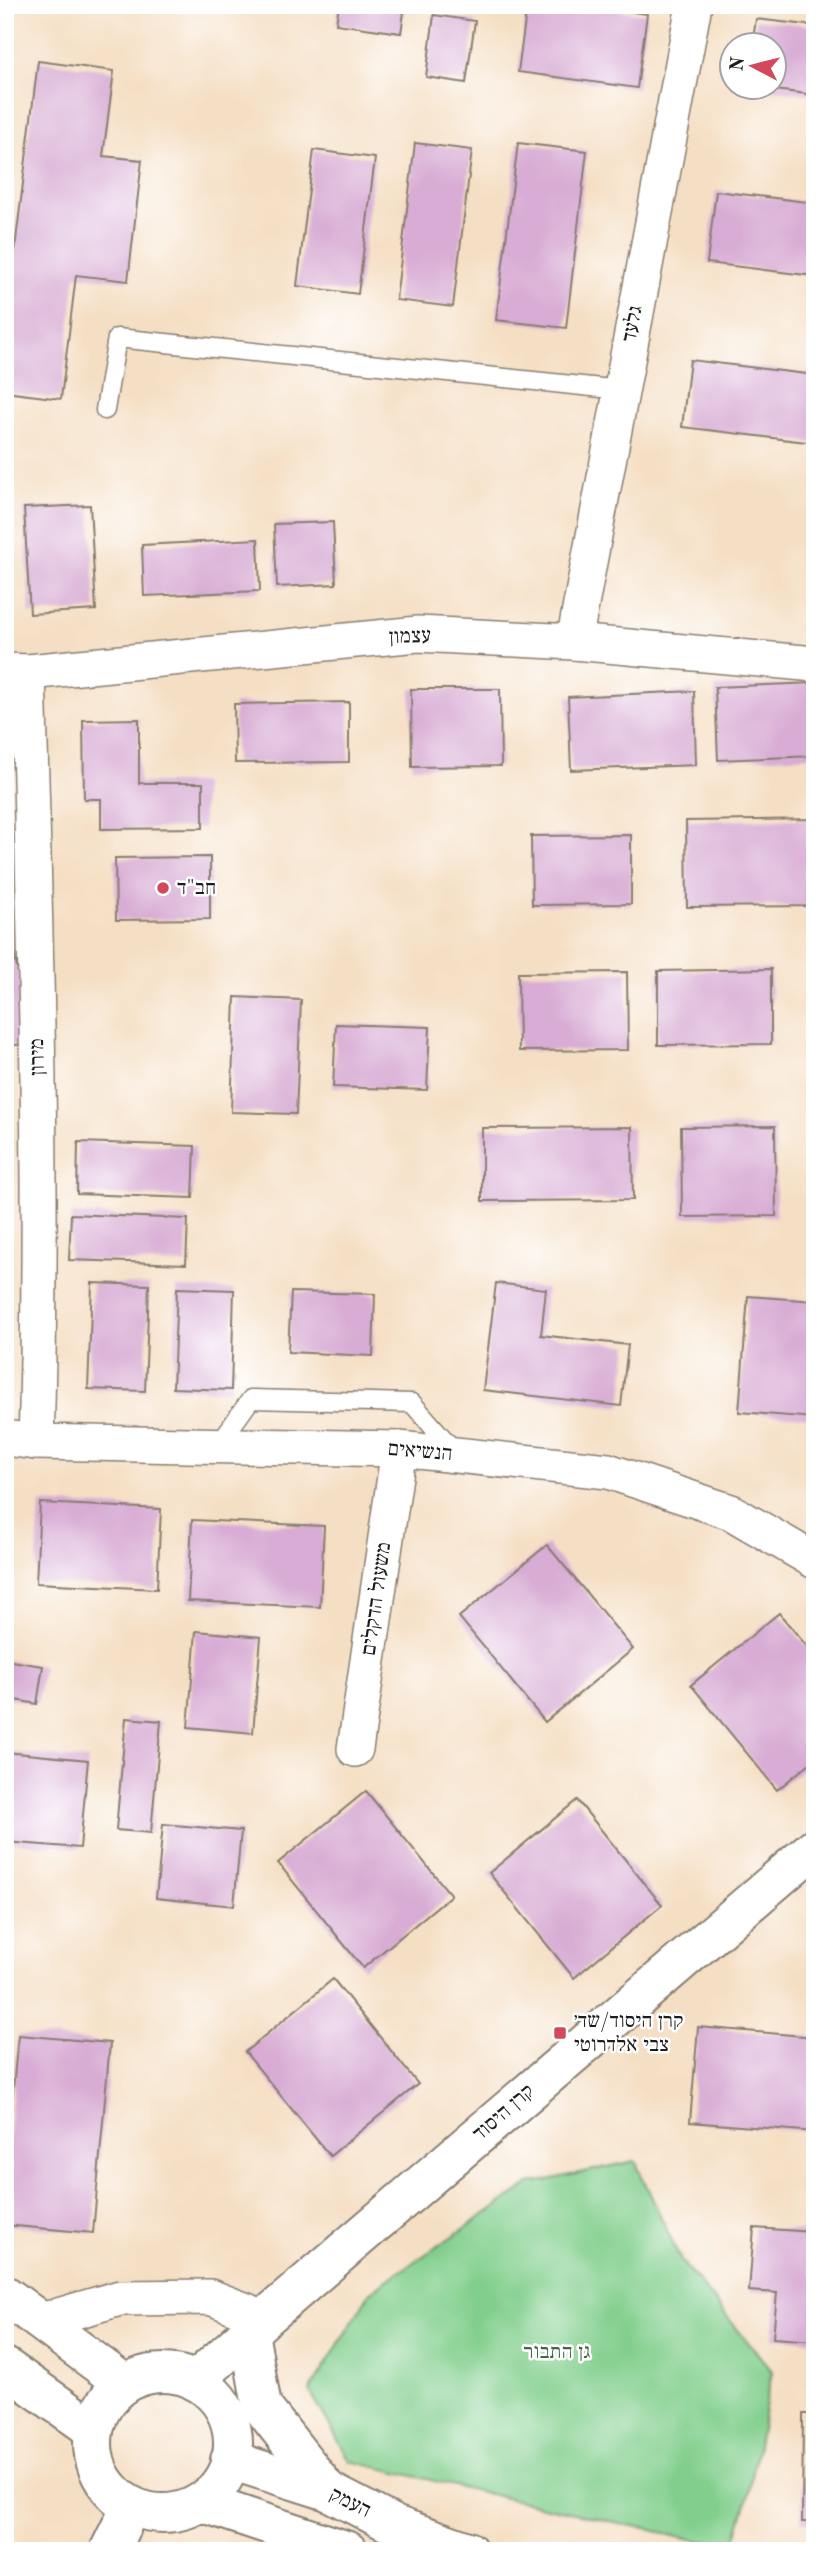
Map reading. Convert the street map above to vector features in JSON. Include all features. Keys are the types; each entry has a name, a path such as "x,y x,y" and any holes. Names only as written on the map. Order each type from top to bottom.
{"main road":[{"name":"קרן היסוד","path":"195,2381 815,1847"},
{"path":"5,2295 125,2384"},
{"path":"257,2325 262,2407 328,2491"},
{"path":"5,2367 94,2430"},
{"path":"160,2372 178,2374 195,2381 214,2394 227,2414 233,2437 230,2460 219,2484 201,2502 179,2512 154,2513 131,2506 113,2493 100,2474 94,2453 94,2430 100,2412 110,2396 125,2384 142,2376 160,2372"},
{"name":"העמק","path":"230,2460 328,2491 394,2525 468,2551"},
{"name":"העמק","path":"201,2502 348,2551"},
{"path":"109,2551 131,2506"}],"street":[{"name":"גלעד","path":"574,642 694,5"},
{"name":"עצמון","path":"17,671 418,634 574,642 815,664"},
{"name":"מירון","path":"17,671 38,1062 40,1293 20,1440"},
{"name":"הנשיאים","path":"20,1440 399,1449 608,1471 731,1512 815,1561"},
{"name":"משעול הדקלים","path":"355,1749 399,1449"},
{"path":"41,2321 120,2298 210,2297 257,2325"}],"lane":[{"path":"105,410 117,338 621,390"},
{"path":"218,1445 251,1399 412,1403 458,1455"}],"green space":[{"name":"גן התבור","path":"635,2161 681,2261 772,2371 749,2493 733,2548 350,2461 310,2391 371,2291 530,2184"}],"building":[{"path":"339,5 405,5 401,33 336,24"},
{"path":"527,5 583,5 647,14 637,88 518,72"},
{"path":"434,15 475,21 466,83 426,77"},
{"path":"756,19 815,26 815,95 788,92 788,32 754,32"},
{"path":"38,61 114,71 103,156 142,160 128,281 76,275 61,399 5,392 5,330"},
{"path":"415,143 472,150 453,307 396,300"},
{"path":"518,143 587,151 566,328 496,320"},
{"path":"314,150 375,158 358,294 297,286"},
{"path":"716,191 815,203 815,276 707,263"},
{"path":"690,360 815,375 815,443 682,427"},
{"path":"90,505 96,610 30,614 24,508"},
{"path":"333,522 336,584 277,587 274,524"},
{"path":"258,539 260,591 144,596 142,545"},
{"path":"815,683 815,756 718,760 715,687"},
{"path":"411,689 500,689 501,766 412,767"},
{"path":"694,691 696,765 571,770 568,697"},
{"path":"349,702 349,762 235,763 234,704"},
{"path":"139,719 139,783 203,783 203,828 101,829 101,799 84,799 83,720"},
{"path":"815,819 815,906 687,907 686,821"},
{"path":"631,835 631,904 532,905 531,836"},
{"name":"חב\"ד","path":"210,857 210,919 116,920 115,858"},
{"path":"5,908 32,1042 5,1047"},
{"path":"771,969 771,1044 658,1045 658,971"},
{"path":"627,972 628,1050 519,1051 518,973"},
{"path":"235,997 301,1000 296,1114 231,1112"},
{"path":"336,1024 430,1027 427,1090 333,1087"},
{"path":"775,1126 776,1216 682,1217 681,1127"},
{"path":"632,1127 633,1200 482,1201 482,1128"},
{"path":"78,1142 195,1146 193,1198 77,1194"},
{"path":"71,1214 188,1219 186,1264 69,1260"},
{"path":"92,1283 149,1285 145,1391 88,1389"},
{"path":"496,1283 546,1289 541,1335 628,1345 621,1406 483,1390"},
{"path":"177,1288 234,1290 231,1390 173,1388"},
{"path":"291,1292 375,1294 373,1356 288,1352"},
{"path":"748,1296 815,1301 815,1418 739,1412"},
{"path":"40,1503 161,1509 157,1589 36,1583"},
{"path":"192,1520 324,1526 320,1607 188,1601"},
{"path":"547,1545 633,1649 545,1722 459,1617"},
{"path":"779,1613 815,1656 815,1759 777,1790 691,1685"},
{"path":"196,1631 261,1637 253,1733 188,1727"},
{"path":"5,1660 43,1666 37,1704 5,1698"},
{"path":"126,1718 161,1721 151,1833 116,1830"},
{"path":"5,1752 88,1760 80,1848 5,1842"},
{"path":"366,1791 451,1895 363,1968 278,1863"},
{"path":"577,1800 662,1905 574,1978 489,1873"},
{"path":"163,1824 241,1831 234,1906 156,1898"},
{"path":"5,1873 13,1874 7,1933 5,1933"},
{"path":"333,1979 418,2084 330,2156 245,2052"},
{"path":"698,2027 815,2037 815,2132 690,2122"},
{"path":"18,2035 110,2043 93,2233 5,2225 5,2176"},
{"path":"754,2228 813,2232 810,2273 815,2273 815,2341 773,2338 777,2293 749,2291"},
{"path":"803,2414 815,2414 815,2522 802,2522"}],"place":[{"name":"חב\"ד","path":"163,888"},
{"name":"קרן היסוד/שד׳ צבי אלדרוטי","path":"560,2033"}]}
